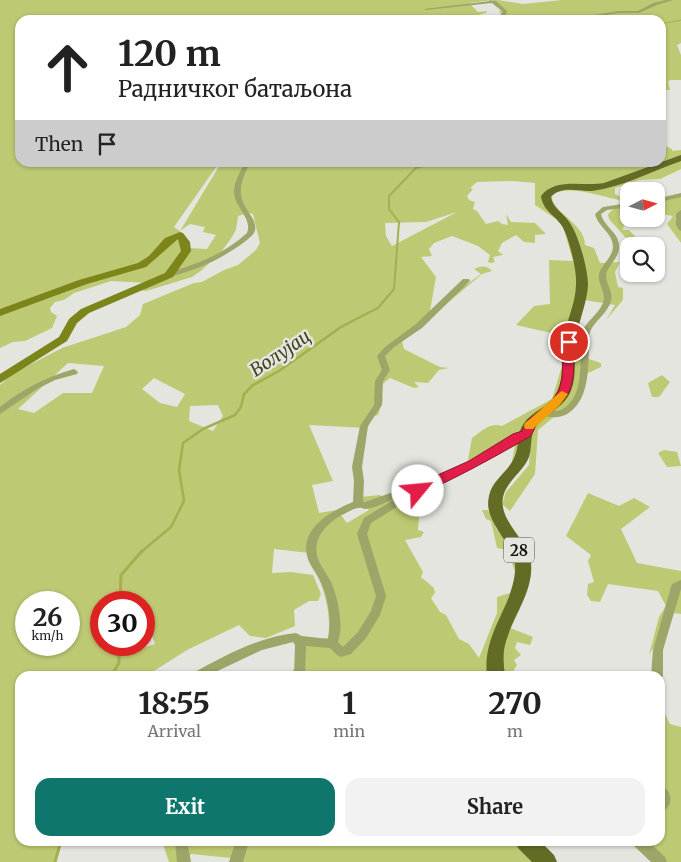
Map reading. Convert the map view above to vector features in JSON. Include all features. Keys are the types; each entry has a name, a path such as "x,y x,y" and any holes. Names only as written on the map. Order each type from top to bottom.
{"main road":[{"name":"28","path":"666,163 681,158"},
{"name":"28","path":"496,671 497,645 522,578 524,562 516,544 498,514 495,504 496,496 501,485 521,460 526,434 532,423 556,404 567,383 569,342 582,285 571,234 564,221 547,204 547,194 561,187 591,188 606,185 656,167"},
{"path":"530,846 547,862"}],"street":[{"path":"598,15 639,12 655,4 671,0"},
{"path":"426,9 493,1 505,12 503,15"},
{"path":"0,379 51,348 62,339 73,321 85,311 169,275 206,264 231,250 250,235 252,225 238,202 236,185 245,167"},
{"path":"665,199 681,195"},
{"path":"544,413 552,416 563,413 577,399 582,384 586,332 605,306 608,296 602,278 603,273 616,252 614,236 598,214 605,208 620,206"},
{"path":"681,212 679,214 681,229"},
{"path":"0,313 81,283 143,264 153,258 172,236 180,235 185,242 186,251 169,275"},
{"path":"358,504 359,481 357,467 364,426 378,404 379,381 386,370 381,356 386,348 410,333 466,281"},
{"path":"0,411 34,385 74,372"},
{"path":"332,643 335,636 334,605 326,582 312,558 312,539 320,524 333,514 358,504 365,506 458,472 517,437 526,434"},
{"path":"332,643 341,652 346,651 353,645 376,612 381,596 362,534 368,522 426,485"},
{"path":"657,671 658,650 676,587 681,584"},
{"path":"208,671 281,638 296,637 301,644 300,671"},
{"path":"299,641 308,640 324,645 332,643"},
{"path":"182,846 184,862"},
{"path":"236,862 241,846"},
{"path":"644,846 660,862"}],"green space":[{"path":"0,0 493,0 469,3 478,12 487,11 478,15 15,15 15,167 216,167 174,227 180,231 219,167 666,167 666,146 672,149 672,151 681,150 681,169 660,179 620,182 620,186 615,188 615,194 620,196 619,200 575,191 558,192 551,195 553,202 580,231 584,237 585,245 594,248 600,263 620,262 615,272 618,287 623,288 623,300 606,320 615,305 584,300 573,361 583,357 601,363 601,367 586,374 574,407 554,417 538,430 535,474 510,511 502,504 506,492 529,465 531,437 519,449 511,467 516,440 467,465 472,438 486,428 494,425 502,426 552,399 562,366 560,335 516,325 534,306 550,304 549,260 573,261 562,223 535,205 535,183 513,181 477,182 470,188 473,189 467,196 469,200 475,202 473,209 477,211 486,224 498,221 508,225 506,214 511,222 535,223 546,234 535,235 535,243 524,242 516,235 502,243 498,251 503,255 493,257 495,262 491,263 488,262 490,255 478,246 452,236 434,243 429,249 432,256 421,257 436,277 430,311 481,274 474,269 483,267 492,271 482,274 402,341 404,349 440,367 449,368 439,370 428,383 414,382 419,387 414,388 390,378 379,387 380,396 383,399 378,415 373,416 368,422 369,426 366,428 309,425 333,481 312,485 319,513 337,510 347,523 369,510 362,504 360,497 380,495 382,497 453,471 420,505 418,530 424,532 421,537 405,540 423,572 421,577 434,588 435,593 431,598 440,612 446,615 459,639 469,644 479,658 497,613 497,597 510,593 488,653 489,671 293,671 298,665 303,646 316,639 328,638 329,616 321,584 309,553 274,549 272,573 291,572 313,575 321,594 318,601 309,601 294,610 295,626 266,638 250,636 239,625 187,650 154,671 15,671 15,846 60,846 55,862 0,862 0,385 12,374 62,348 126,327 140,315 143,304 194,283 202,282 238,265 256,250 260,243 253,214 249,213 238,216 236,230 221,252 192,277 146,291 141,290 149,283 111,281 74,293 64,300 55,302 50,308 51,312 57,316 52,328 25,341 13,342 0,348","holes":["457,212 392,246 386,236 385,223 426,222","190,224 205,227 203,232 216,235 207,249 189,248 180,231","68,363 104,366 92,393 63,393 34,413 18,409","154,378 185,394 177,407 160,403 142,389","218,405 223,416 213,431 189,421 190,406"]},
{"path":"493,0 523,4 562,0 681,0 681,43 677,45 681,55 681,80 670,80 668,82 670,90 666,90 666,15 502,15 499,11 505,10"},
{"path":"681,194 681,243 667,224 673,216 665,214 665,199 667,196"},
{"path":"620,203 620,228 629,230 636,237 625,237 609,219 608,214"},
{"path":"662,375 670,382 659,397 652,397 648,383"},
{"path":"664,450 677,452 681,466 667,467 658,453"},
{"path":"588,493 619,506 634,498 650,507 621,529 637,563 681,571 681,614 674,613 649,655 659,617 666,606 658,591 608,584 600,602 591,601 587,595 588,584 594,582 588,561 591,555 566,536"},
{"path":"482,510 488,510 496,528 513,551 517,577 507,550 497,548 491,521 486,519"},
{"path":"508,627 533,637 530,645 517,642 515,648 521,655 514,660 517,665 513,671 500,671 499,666"},
{"path":"665,714 670,724 681,727 681,862 659,862 645,846 665,846"},
{"path":"164,846 523,846 542,862 239,862 232,858 191,854 185,862 169,862"}],"waterway":[{"name":"Волујац","path":"666,23 681,20"},
{"name":"Волујац","path":"364,315 378,308 394,289 399,222 389,209 389,196 416,168 420,167"},
{"name":"Волујац","path":"141,552 171,527 184,501 179,470 183,443 203,429 235,415 241,407 244,394 253,385 279,371 341,327 364,315"},
{"name":"Волујац","path":"120,591 121,575 141,552"},
{"name":"Волујац","path":"114,671 119,663 119,656"},
{"name":"Волујац","path":"55,862 60,846"}],"slow traffic":[{"path":"529,426 556,404 562,394"}],"route":[{"path":"418,491 426,485 474,464 517,437 526,434 532,423 556,404 562,395 568,378 569,342"}]}
